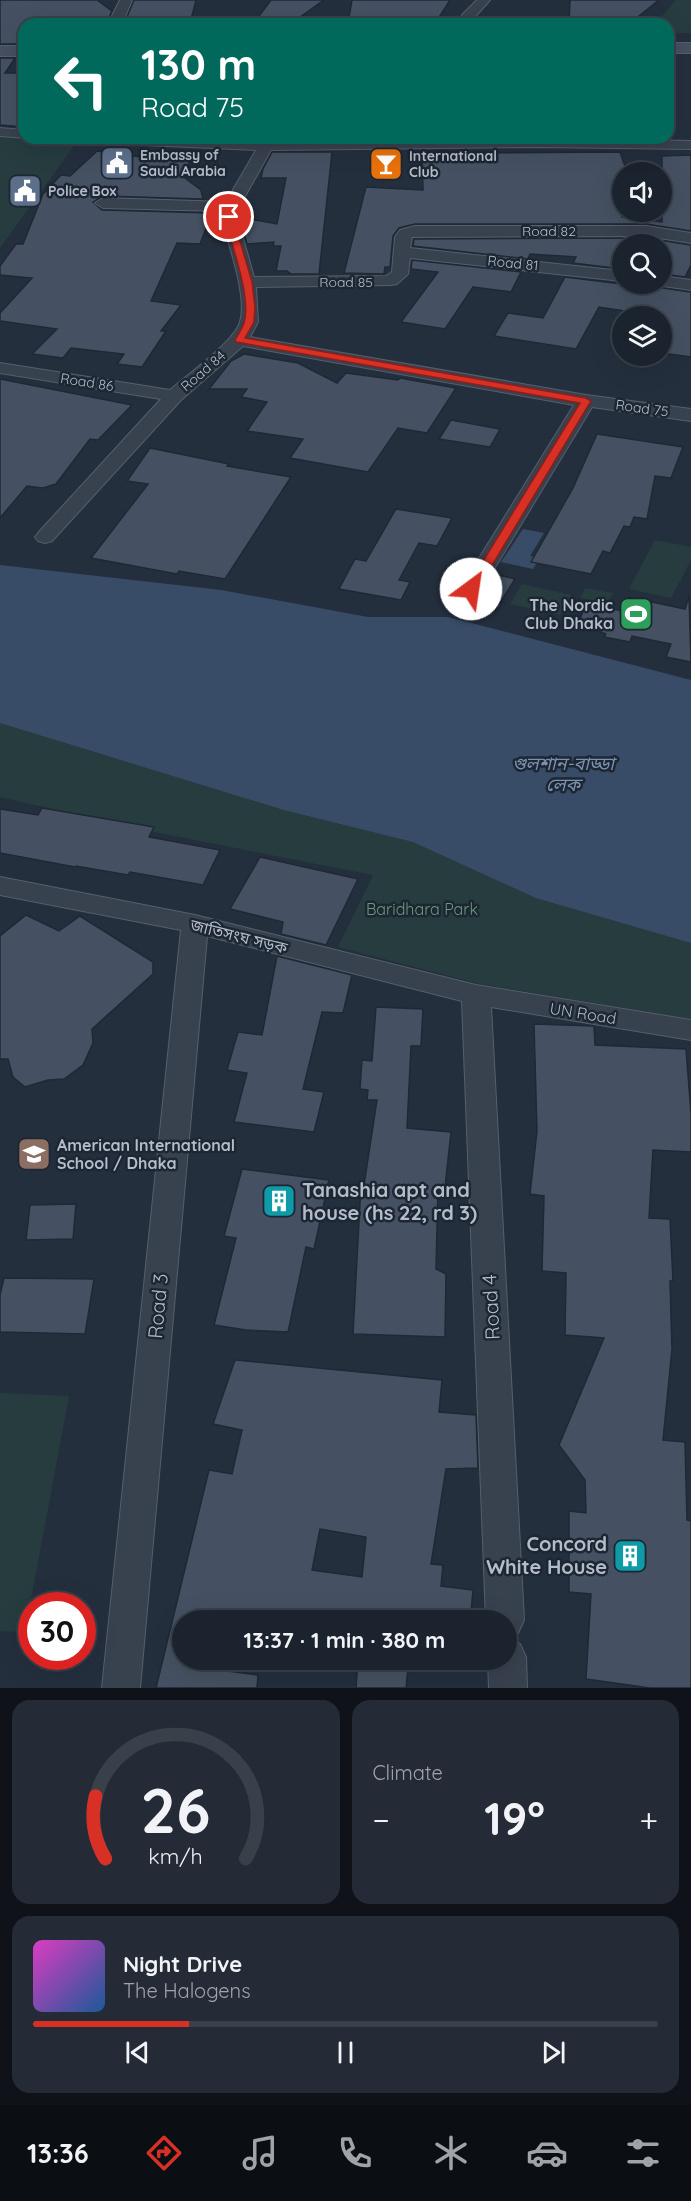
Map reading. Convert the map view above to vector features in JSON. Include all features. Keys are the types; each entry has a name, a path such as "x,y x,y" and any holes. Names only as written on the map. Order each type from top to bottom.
{"street":[{"path":"117,18 126,0"},
{"path":"467,18 484,0"},
{"path":"674,39 691,39"},
{"path":"0,43 18,43"},
{"path":"674,48 691,48"},
{"path":"0,51 18,51"},
{"path":"0,132 18,134"},
{"path":"103,203 231,207 268,144"},
{"path":"606,144 691,145"},
{"name":"Road 84","path":"45,537 174,396 239,340 249,322 247,282 229,217 231,207"},
{"name":"Road 82","path":"406,233 646,231 691,238"},
{"name":"Road 85","path":"247,282 391,280 400,274 403,237 406,233"},
{"name":"Road 81","path":"403,252 612,275"},
{"path":"672,282 691,285"},
{"name":"Road 75","path":"239,340 586,401 691,415"},
{"name":"Road 86","path":"0,368 174,396"},
{"path":"471,589 586,401"},
{"name":"জাতিসংঘ সড়ক","path":"0,886 195,924 476,995"},
{"name":"Road 3","path":"121,1688 195,924"},
{"name":"UN Road","path":"476,995 691,1030"},
{"name":"Road 4","path":"476,995 505,1610"},
{"path":"507,1670 508,1688"}],"green space":[{"path":"676,0 691,0 691,33 674,33 674,18 660,18"},
{"path":"0,137 18,138 18,144 75,144 0,248"},
{"path":"655,540 691,547 691,560 671,598 629,589"},
{"path":"522,584 571,595 560,615 510,604"},
{"path":"585,588 613,593 607,604 580,598"},
{"name":"Baridhara Park","path":"0,722 93,752 407,838 691,929 691,1019 480,984 338,947 373,875 149,831 0,797"},
{"path":"0,1393 69,1396 32,1592 18,1592 18,1632 0,1631"}],"water":[{"path":"523,529 544,533 530,556 540,558 533,569 501,562"},
{"name":"গুলশান-বাড্ডা লেক","path":"0,565 221,590 368,617 448,617 691,680 691,943 536,898 413,842 284,810 0,723"}],"building":[{"path":"0,0 97,0 112,11 109,18 18,18 18,44 0,44"},
{"path":"134,0 196,0 192,18 126,18"},
{"path":"271,0 324,0 299,18 258,18"},
{"path":"352,0 450,0 439,18 349,18"},
{"path":"570,0 659,0 636,18 569,18"},
{"path":"0,58 15,58 5,73 18,73 18,126 0,125"},
{"path":"448,150 448,153 620,152 624,162 612,162 612,222 672,222 672,162 662,162 662,156 691,155 691,231 646,224 415,224 399,228 393,236 390,267 385,267 384,274 344,273 366,187 423,190 422,151"},
{"path":"97,151 164,160 170,151 196,153 181,175 201,190 203,199 103,196 93,202 102,210 212,213 200,244 177,243 151,301 181,305 161,331 166,331 142,367 117,364 124,354 71,348 63,358 32,354 57,329 0,321 0,313 32,278 0,275 0,266 16,244 23,244 43,194 61,175 70,176"},
{"path":"272,152 332,152 319,274 291,274 287,271 276,271 281,246 273,246 274,242 247,244 239,217 277,224 286,178 261,178"},
{"path":"612,238 612,268 573,263 576,257 530,254 528,259 413,246 414,239"},
{"path":"672,242 691,245 691,265 685,277 672,275"},
{"path":"412,260 521,272 511,292 473,287 445,329 401,322 438,272 411,269"},
{"path":"565,277 612,283 612,294 672,294 672,289 691,292 691,357 672,354 672,306 612,306 612,309 599,307 576,349 494,336 508,313 543,318"},
{"path":"244,354 298,363 337,383 346,373 398,380 400,378 456,388 427,433 398,428 368,472 290,458 303,439 247,431 267,402 241,397 247,389 209,389 231,361"},
{"path":"0,379 132,405 98,440 90,439 56,484 43,488 27,486 0,518"},
{"path":"451,420 500,429 490,447 439,439"},
{"path":"597,434 683,447 671,478 655,476 647,519 634,517 630,527 624,526 610,553 603,551 591,574 531,562 573,488"},
{"path":"150,448 229,464 227,466 291,477 225,579 179,571 177,574 91,558 148,484 127,481"},
{"path":"396,509 452,518 437,546 419,543 399,580 410,582 401,600 339,589 355,559 366,561"},
{"path":"494,574 515,579 495,611 471,605 481,595"},
{"path":"689,596 691,662 666,657 671,644 632,636 630,642 604,637 606,634 596,630 576,627 587,603 622,611 629,597 685,609"},
{"path":"42,808 154,827 149,837 220,850 203,885 130,872 128,875 75,867 0,853 0,809 38,815"},
{"path":"260,857 358,879 326,945 281,934 283,922 230,909"},
{"path":"26,915 59,931 80,916 153,962 153,974 92,1029 93,1043 83,1065 64,1079 48,1080 25,1087 13,1077 8,1059 0,1059 0,936"},
{"path":"277,956 352,975 343,1013 322,1012 303,1089 324,1092 314,1132 234,1122 247,1073 227,1070 238,1032 262,1035"},
{"path":"376,1007 423,1009 421,1046 411,1046 407,1128 451,1132 445,1187 438,1186 436,1269 446,1274 445,1337 353,1334 361,1184 364,1185 377,1100 367,1100 368,1090 360,1089 362,1060 372,1061"},
{"path":"534,1024 594,1026 595,1045 686,1049 691,1113 691,1152 653,1150 649,1218 670,1219 673,1281 670,1281 672,1349 663,1440 685,1442 687,1520 691,1521 691,1688 650,1688 586,1679 591,1594 569,1592 569,1511 586,1513 585,1480 559,1445 604,1338 565,1335 566,1273 542,1271 544,1196 530,1194 537,1131"},
{"path":"242,1169 329,1180 314,1249 306,1247 288,1332 246,1330 214,1325 236,1238 224,1236"},
{"path":"76,1204 73,1239 26,1240 30,1205"},
{"path":"4,1278 94,1279 85,1334 0,1332 0,1295"},
{"path":"235,1360 442,1380 439,1412 476,1415 478,1468 446,1469 431,1564 443,1565 441,1586 473,1590 471,1610 175,1610 209,1470 232,1474 242,1430 213,1424","holes":["320,1529 366,1537 362,1577 312,1570"]},
{"path":"172,1622 172,1670 220,1670 258,1675 257,1688 156,1688"},
{"path":"357,1670 408,1670 406,1688 356,1688"}],"place":[{"name":"Embassy of Saudi Arabia","path":"117,163"},
{"name":"International Club","path":"386,164"},
{"name":"Police Box","path":"25,191"},
{"name":"The Nordic Club Dhaka","path":"636,614"},
{"name":"American International School / Dhaka","path":"34,1154"},
{"name":"Tanashia apt and house (hs 22, rd 3)","path":"279,1201"},
{"name":"Concord White House","path":"630,1556"}],"route":[{"path":"229,217 247,282 250,307 249,322 239,340 586,401 471,589"}]}
